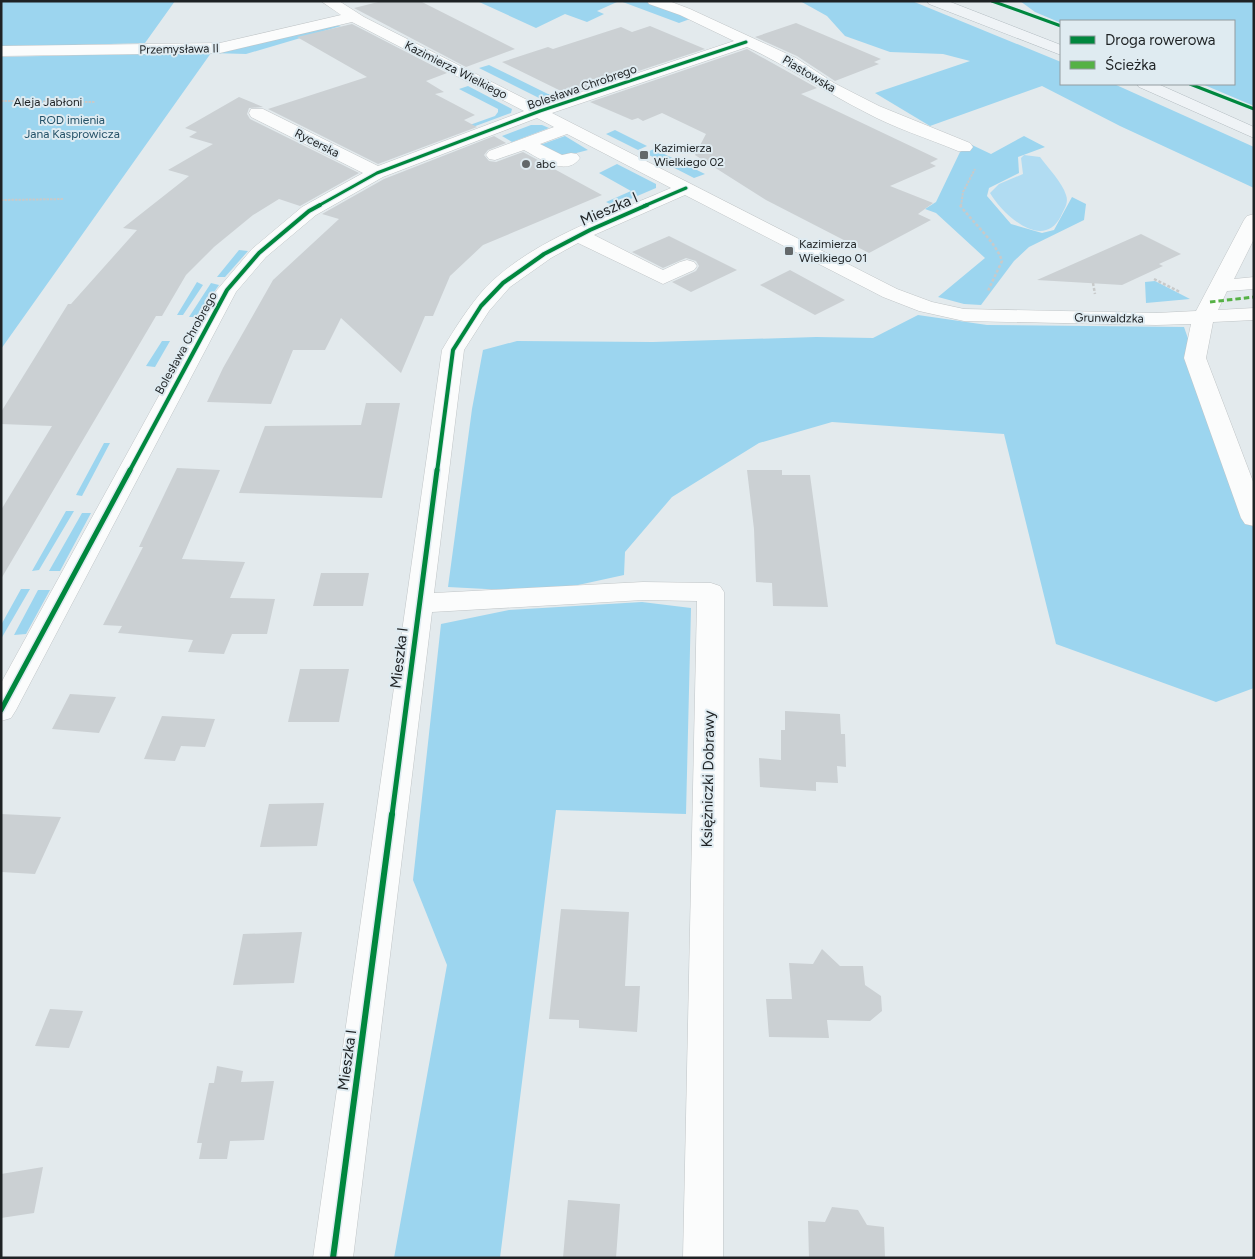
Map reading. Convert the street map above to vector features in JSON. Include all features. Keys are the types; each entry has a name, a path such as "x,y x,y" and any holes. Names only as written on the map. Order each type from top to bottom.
{"main road":[{"path":"934,1 1060,50"},
{"path":"1146,85 1254,133"}],"street":[{"name":"Kazimierza Wielkiego","path":"328,1 354,17 890,293 926,307 964,315"},
{"name":"Piastowska","path":"654,1 685,12 790,61 828,86 873,110 964,147"},
{"name":"Przemysława II","path":"1,51 220,48 354,17"},
{"name":"Bolesława Chrobrego","path":"1,710 227,290 259,253 309,212 378,173 540,112 746,42"},
{"name":"Rycerska","path":"257,112 378,173"},
{"path":"494,155 569,127"},
{"path":"526,144 561,162 571,158"},
{"name":"Mieszka I","path":"333,1258 453,350 470,320 502,283 535,260 580,236 686,188"},
{"path":"1254,220 1211,302 1194,358 1254,518"},
{"path":"580,236 663,278 687,266"},
{"path":"1211,302 1254,282"},
{"name":"Grunwaldzka","path":"964,315 1156,319 1211,302 1254,314"},
{"name":"Księżniczki Dobrawy","path":"419,604 643,591 711,592 703,1258"}],"path":[{"path":"964,147 972,155 976,165 963,192 960,205 984,236 998,249 1002,261 986,296"},
{"path":"1,200 64,199"},
{"path":"1154,279 1198,303 1211,302"}],"green space":[{"path":"1,1 175,1 145,43 1,47"},
{"path":"477,1 617,2 597,11 604,14 587,22 565,14 536,28"},
{"path":"620,1 646,1 690,19 679,23"},
{"path":"800,1 912,1 1060,62 1060,85 1116,85 1254,147 1254,188 1120,126 1042,86 930,126 875,93 970,61 943,54 890,52 845,36 827,16"},
{"path":"1020,1 1254,1 1254,106 1204,85 1235,85 1235,20 1060,20 1060,23 1035,12"},
{"name":"ROD imienia Jana Kasprowicza","path":"337,25 341,26 246,54 211,53 1,349 1,57 210,52"},
{"path":"489,65 548,94 568,94 543,100 479,68"},
{"path":"468,86 512,109 511,113 454,134 450,132 495,116 498,112 498,109 459,89"},
{"path":"531,125 542,125 549,128 512,142 502,136"},
{"path":"615,130 647,146 638,150 606,134"},
{"path":"565,136 588,150 561,157 540,145"},
{"path":"1024,136 1045,147 1018,157 1019,173 989,188 987,196 1011,224 1042,233 1054,230 1072,197 1086,204 1084,220 1029,247 1014,261 981,305 964,304 938,297 985,258 936,213 925,209 936,202 960,152 972,145 991,154"},
{"path":"654,149 705,174 694,178 645,153"},
{"path":"617,164 656,184 656,188 614,206 606,202 631,191 599,173"},
{"path":"239,250 248,251 225,277 217,277"},
{"path":"1155,281 1190,299 1146,303 1145,282"},
{"path":"197,282 203,285 183,315 177,315"},
{"path":"211,283 219,285 197,317 189,317"},
{"path":"918,315 987,325 1184,327 1254,530 1254,688 1216,702 1056,644 1004,434 832,422 759,443 672,497 625,552 624,575 546,592 448,587 472,409 483,350 517,341 653,342 816,337 873,338"},
{"path":"162,341 170,341 155,367 146,366"},
{"path":"104,443 110,443 82,496 76,495"},
{"path":"66,511 74,511 39,570 32,571"},
{"path":"82,513 91,513 60,571 49,571"},
{"path":"21,589 30,589 1,639 1,625"},
{"path":"38,590 50,590 26,634 14,635"},
{"path":"642,602 691,608 686,814 556,810 500,1258 394,1258 447,965 413,880 441,624 509,610"}],"shaded area":[{"path":"1024,155 1040,157 1058,180 1067,198 1067,203 1061,216 1053,226 1044,231 1023,226 1013,219 990,193 999,184 1023,174 1021,158"}],"building":[{"path":"382,1 420,1 515,49 466,67 354,8"},
{"path":"796,23 881,59 874,62 879,64 835,81 797,56 755,37"},
{"path":"352,24 447,73 426,81 444,92 435,94 475,115 464,120 477,127 378,164 268,109 367,77 297,37"},
{"path":"650,26 705,49 572,93 565,89 561,91 502,62 548,47 553,49 621,27 632,32"},
{"path":"747,49 817,88 801,94 938,159 930,163 936,166 890,186 933,203 918,214 931,220 869,253 766,200 695,155 706,134 662,113 643,121 638,118 632,120 590,102"},
{"path":"239,97 263,107 249,108 247,114 250,119 359,173 300,206 279,199 253,215 214,247 186,275 162,316 156,316 1,579 1,510 52,426 1,424 1,412 68,304 71,304 137,230 123,228 189,176 168,170 213,144 189,137 197,132 185,128"},
{"path":"494,136 506,143 488,150 484,155 489,161 496,162 523,152 602,195 483,245 450,276 433,316 425,316 401,373 341,318 325,350 293,350 271,404 207,402 223,368 273,280 339,219 322,214 384,179"},
{"path":"1141,234 1181,254 1159,264 1163,266 1122,285 1037,280"},
{"path":"669,236 737,270 691,292 672,282 696,271 699,266 696,261 686,258 663,268 632,252"},
{"path":"790,270 845,300 815,315 760,285"},
{"path":"366,403 400,403 382,498 239,493 265,426 361,425"},
{"path":"177,468 220,470 182,559 245,562 230,598 275,599 267,634 232,634 224,654 188,652 193,640 118,633 122,626 103,625 143,547 139,547"},
{"path":"747,470 782,470 782,475 810,475 828,607 773,606 772,583 756,582 754,529"},
{"path":"321,573 369,573 363,606 313,606"},
{"path":"300,669 349,669 339,722 288,722"},
{"path":"70,694 116,697 99,733 52,729"},
{"path":"785,711 840,714 841,734 845,734 846,767 837,766 838,783 816,782 816,791 760,787 759,758 781,760 781,730 785,730"},
{"path":"162,716 215,719 205,747 181,746 175,761 144,759"},
{"path":"324,803 317,846 260,847 269,804"},
{"path":"1,814 61,817 35,874 1,872"},
{"path":"561,909 629,912 625,986 640,986 637,1032 579,1028 579,1020 549,1019"},
{"path":"302,932 294,983 233,985 243,934"},
{"path":"822,949 840,966 863,966 865,985 881,996 882,1011 870,1021 827,1020 829,1038 769,1037 766,999 792,999 789,963 813,964"},
{"path":"50,1009 83,1011 69,1048 35,1046"},
{"path":"217,1066 243,1071 241,1082 274,1081 264,1140 230,1141 227,1159 199,1159 202,1143 197,1143 209,1083 214,1083"},
{"path":"43,1167 34,1213 1,1218 1,1174"},
{"path":"568,1200 620,1204 616,1258 563,1258"},
{"path":"832,1207 858,1210 867,1225 884,1227 885,1258 809,1258 808,1221 825,1222"}],"marked path":[{"path":"1210,302 1254,297"}],"cycle path":[{"path":"992,1 1060,26"},
{"path":"1,710 227,290 259,253 309,211 377,173 540,111 746,42"},
{"path":"1193,85 1254,109"},
{"path":"333,1258 453,350 481,306 495,290 522,268 567,241 686,188"}],"place":[{"name":"Kazimierza Wielkiego 02","path":"644,155"},
{"name":"abc","path":"526,164"},
{"name":"Kazimierza Wielkiego 01","path":"789,251"}]}
